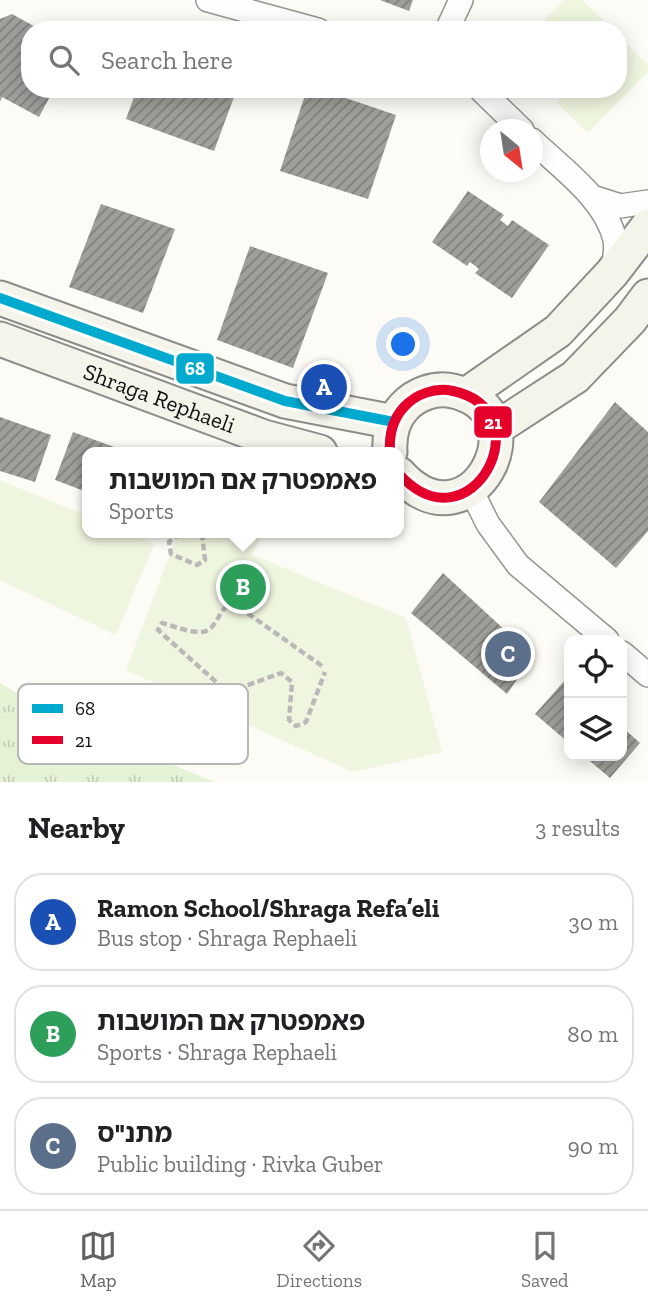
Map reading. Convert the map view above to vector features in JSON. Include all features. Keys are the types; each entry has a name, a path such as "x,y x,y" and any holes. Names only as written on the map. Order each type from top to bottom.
{"street":[{"path":"208,0 285,21"},
{"path":"451,21 461,0"},
{"path":"489,98 511,119"},
{"path":"543,150 592,197 609,221 616,243 612,273"},
{"path":"592,197 620,206 648,202"},
{"path":"466,395 558,331 612,273 648,226"},
{"path":"495,429 575,377 630,320 648,296"},
{"name":"Shraga Rephaeli","path":"0,298 392,437"},
{"name":"Shraga Rephaeli","path":"0,339 264,437 301,447"},
{"path":"392,437 403,408 424,394 449,390 466,395 479,403 495,429 497,446 493,463 484,478 471,490 439,497 423,494 404,478"},
{"path":"471,490 495,536 518,565 601,635"},
{"path":"627,657 648,675"}],"path":[{"path":"174,538 169,542 171,554 197,565 205,560 203,538"},
{"path":"218,684 158,630 162,623 203,633 211,629 221,608 233,603 323,669 306,722 296,726 289,720 292,682 281,673 248,686"}],"green space":[{"path":"564,0 582,0 604,21 544,21"},
{"path":"627,45 648,65 648,71 627,93"},
{"path":"562,98 622,98 588,133 557,103"},
{"path":"0,480 82,514 82,538 140,538 154,544 116,635 0,580"},
{"path":"176,538 260,538 252,555 406,618 442,752 353,772 248,725 248,684 157,684 126,670"},
{"path":"0,683 18,694 18,764 170,764 215,782 0,782"}],"building":[{"path":"380,0 413,0 409,11"},
{"path":"12,14 25,21 21,21 21,98 49,98 39,117 2,97 0,102 0,19"},
{"path":"134,98 234,98 214,151 126,119"},
{"path":"304,98 346,98 396,115 368,199 280,171"},
{"path":"468,191 504,215 500,220 508,226 512,220 549,245 512,298 475,273 479,269 470,262 467,266 432,242"},
{"path":"101,204 175,229 143,313 69,287"},
{"path":"250,246 328,273 293,368 217,340"},
{"path":"615,402 648,432 648,531 616,568 539,502"},
{"path":"0,417 51,435 35,482 0,471"},
{"path":"73,432 114,447 82,447 82,490 55,480"},
{"path":"443,573 533,656 507,694 411,613"},
{"path":"564,681 564,739 535,714"},
{"path":"627,731 640,743 627,758"},
{"path":"590,761 625,761 610,778"}],"transit line":[{"name":"68","path":"0,298 285,401 394,422"},
{"name":"21","path":"390,447 394,423 404,407 420,395 439,390 453,391 480,404 494,424 495,447 488,470 472,488 451,497 426,494 404,478"}],"place":[{"name":"Ramon School/Shraga Refa’eli","path":"324,387"},
{"name":"פאמפטרק אם המושבות","path":"243,587"},
{"name":"מתנ\"ס","path":"508,654"}]}
